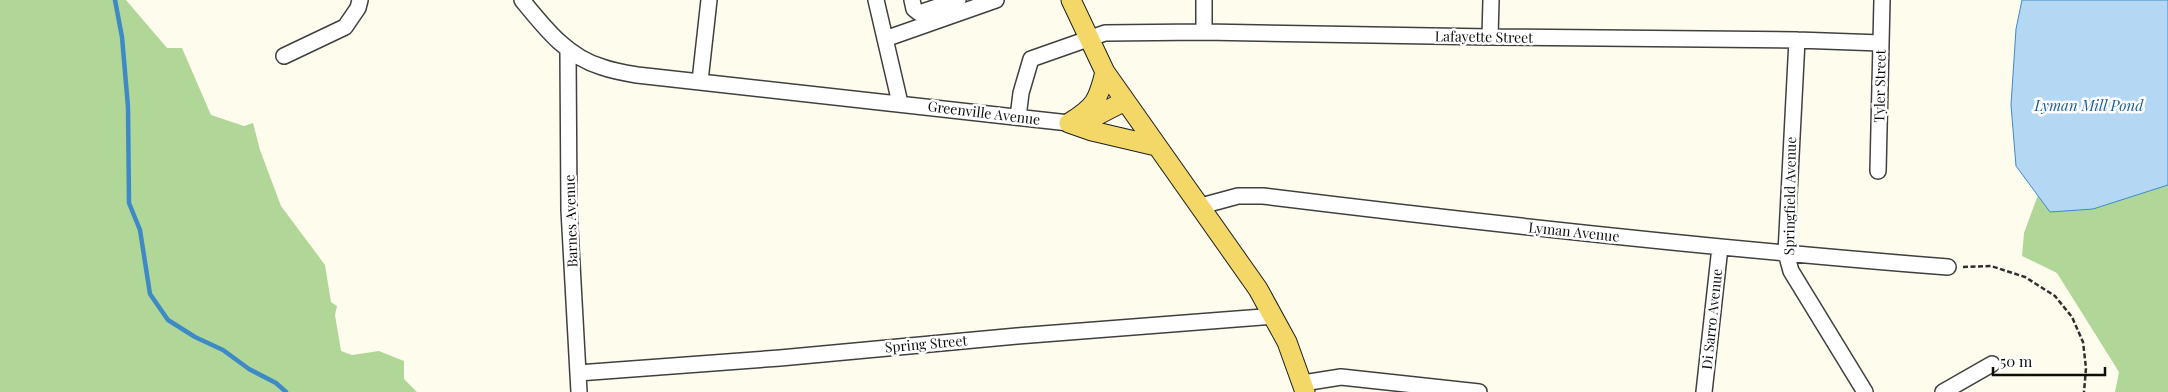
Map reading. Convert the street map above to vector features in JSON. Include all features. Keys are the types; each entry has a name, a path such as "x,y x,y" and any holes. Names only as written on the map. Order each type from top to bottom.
{"main road":[{"path":"1071,0 1105,72 1258,289 1292,353 1304,388"},
{"path":"1069,123 1085,114 1096,102 1105,72"},
{"name":"Greenville Avenue","path":"1090,119 1125,101"},
{"path":"1069,123 1092,131 1156,146"}],"street":[{"path":"284,56 345,27 358,8 360,0"},
{"name":"Greenville Avenue","path":"522,0 546,29 568,51 600,67 637,75 1069,123 1090,119"},
{"path":"700,81 709,0"},
{"path":"876,0 900,103"},
{"path":"912,0 914,9 919,13 958,0"},
{"path":"885,40 996,0"},
{"path":"1204,0 1204,32"},
{"path":"1490,37 1491,0"},
{"name":"Tyler Street","path":"1878,171 1882,0"},
{"name":"Lafayette Street","path":"1088,37 1105,32 1204,32 1797,40 1881,43"},
{"path":"1018,117 1020,93 1031,59 1088,37"},
{"name":"Springfield Avenue","path":"1797,40 1786,253 1791,271 1865,392"},
{"name":"Barnes Avenue","path":"568,51 569,210 579,392"},
{"name":"Lyman Avenue","path":"1201,206 1238,196 1264,196 1480,222 1720,247 1948,267"},
{"name":"Di Sarro Avenue","path":"1704,392 1720,247"},
{"name":"Spring Street","path":"578,372 780,358 1017,336 1274,316"},
{"path":"1943,392 1992,364"},
{"path":"1304,388 1341,378 1479,392"}],"path":[{"path":"1948,267 1990,266 2025,278 2056,296 2072,317 2083,342 2086,368 2084,392"}],"green space":[{"path":"0,0 126,0 167,48 182,48 211,115 244,126 253,123 260,150 281,206 325,265 331,302 337,306 335,315 341,351 352,355 379,351 404,361 404,379 417,392 0,392"},
{"path":"2168,177 2168,392 2115,392 2119,372 2057,273 2022,256 2024,233 2038,195"}],"water":[{"name":"Lyman Mill Pond","path":"2022,0 2168,0 2168,185 2093,209 2050,212 2016,166 2011,105 2016,29"}],"waterway":[{"path":"115,0 122,37 128,107 129,203 140,230 150,294 168,320 195,337 223,350 249,369 276,383 286,392"}]}
